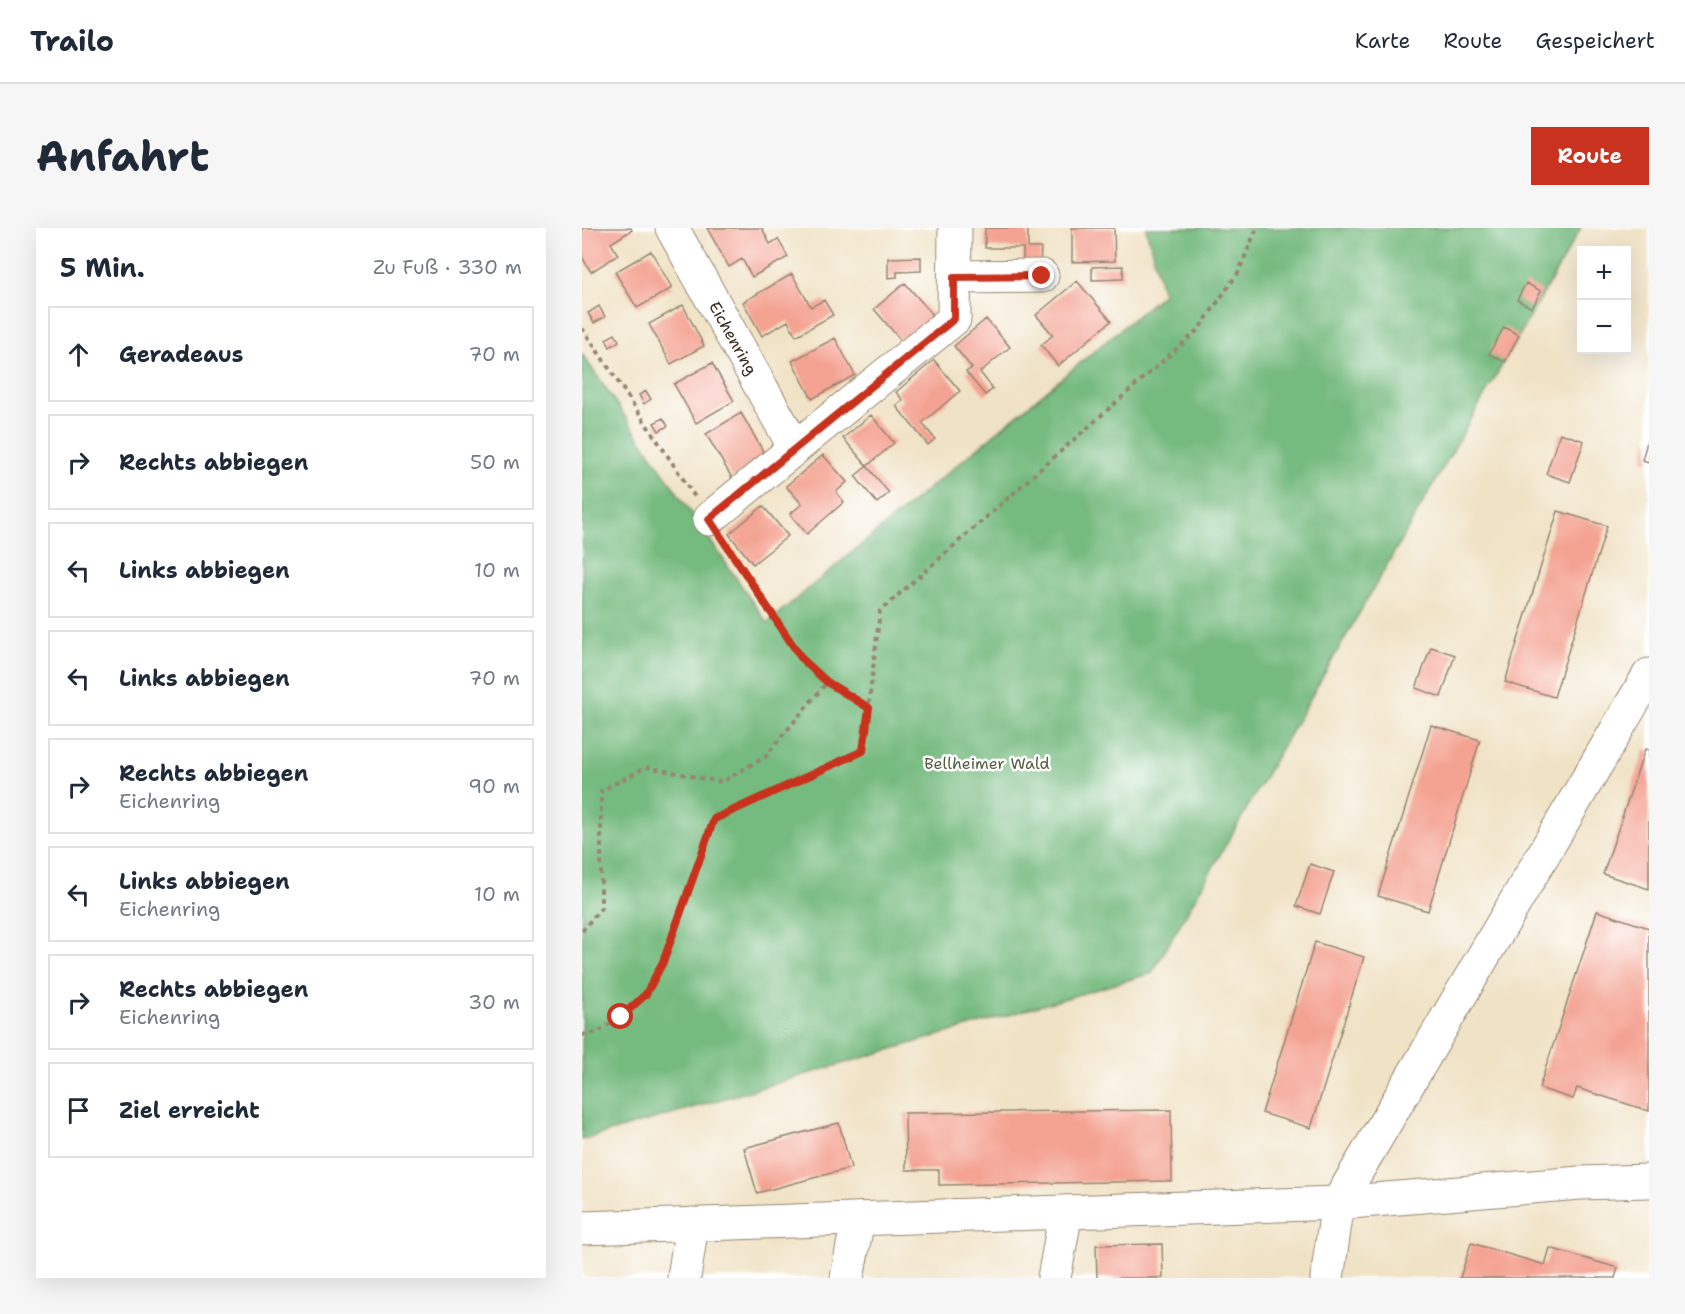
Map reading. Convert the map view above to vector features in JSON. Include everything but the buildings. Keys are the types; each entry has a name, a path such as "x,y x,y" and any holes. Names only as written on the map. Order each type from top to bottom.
{"street":[{"name":"Eichenring","path":"672,228 795,448"},
{"path":"709,519 954,319 955,228"},
{"path":"954,277 1042,276"},
{"path":"1327,1278 1338,1203 1649,675"},
{"path":"582,1228 1338,1203 1581,1183 1649,1181"},
{"path":"1054,1278 1066,1212"},
{"path":"848,1278 858,1219"},
{"path":"684,1278 692,1224"}],"path":[{"path":"582,1035 598,1032 621,1017 646,994 663,962 714,819 863,751 880,610 1198,330 1238,273 1257,228"},
{"path":"582,328 802,659 827,682 869,708"},
{"path":"582,931 601,908 601,791 646,767 722,782 765,757 827,682"}],"green space":[{"name":"Bellheimer Wald","path":"1146,228 1581,228 1152,973 582,1140 582,354 767,623 1163,294"}],"route":[{"path":"621,1017 646,994 663,962 714,819 863,751 869,708 827,682 802,659 709,519 954,319 954,277 1042,276"}]}
